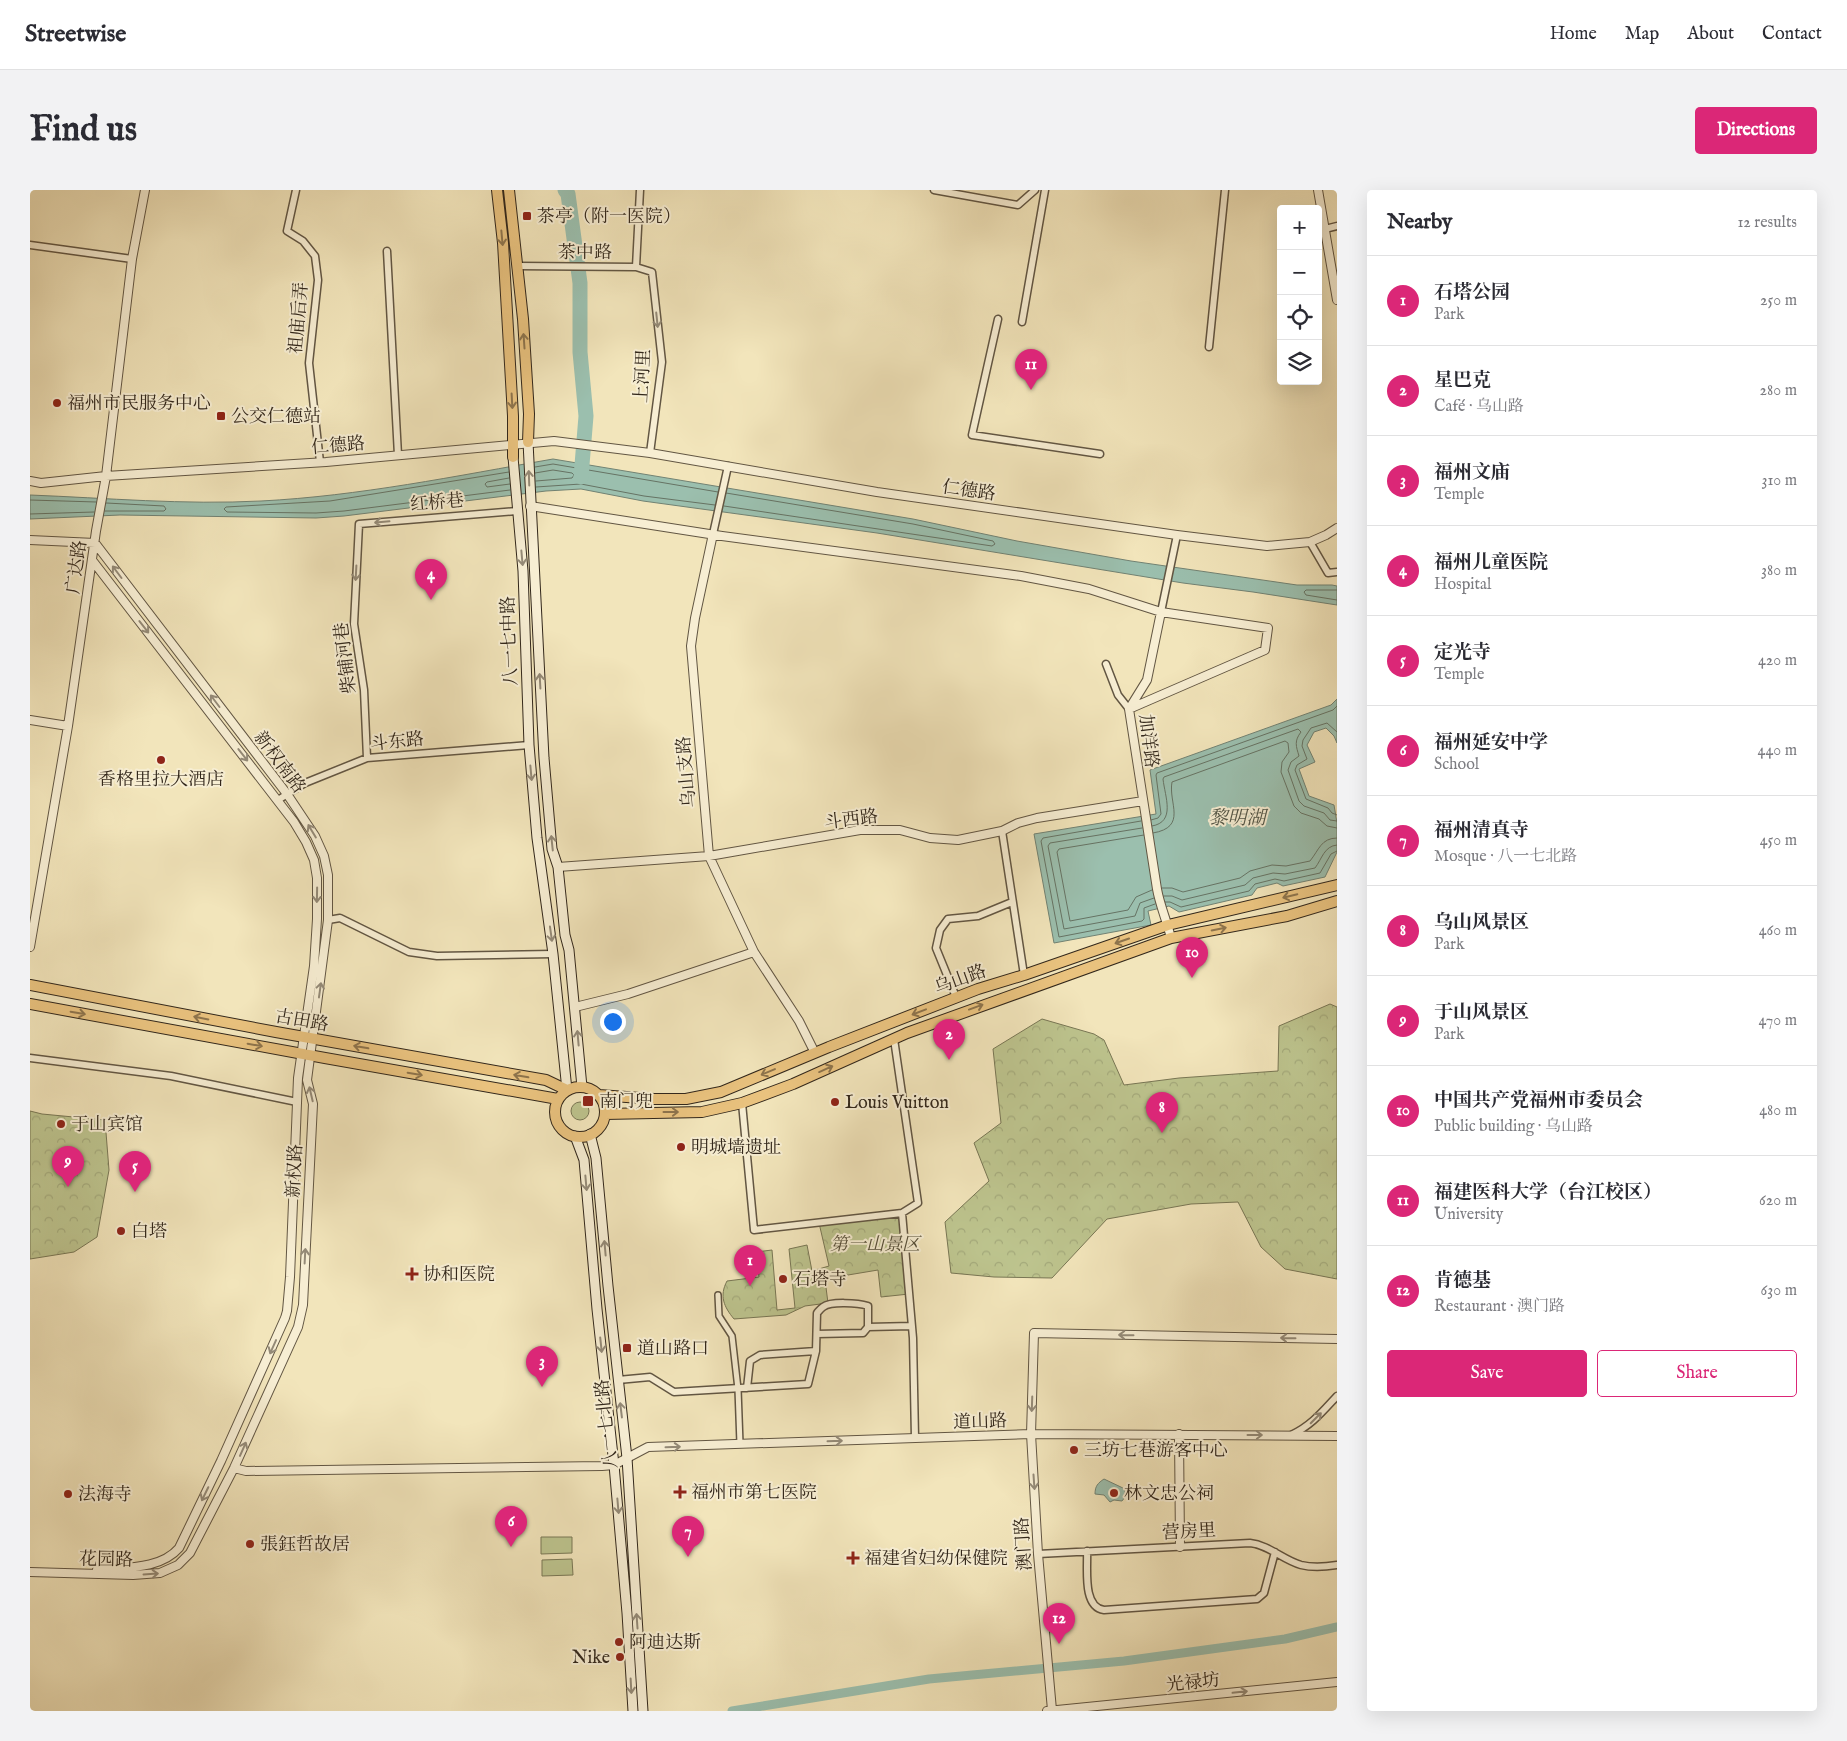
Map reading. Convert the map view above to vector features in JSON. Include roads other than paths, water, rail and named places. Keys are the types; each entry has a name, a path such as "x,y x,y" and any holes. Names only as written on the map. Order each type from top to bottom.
{"main road":[{"name":"八一七中路","path":"497,190 503,242 513,416 512,445 523,570 529,745 537,838 553,954 567,1090"},
{"name":"八一七中路","path":"509,190 518,266 529,414 530,506 544,758 552,849 558,867 575,1008 582,1087"},
{"name":"乌山路","path":"599,1095 686,1099 721,1092 815,1052 956,997 1168,925 1337,885"},
{"name":"乌山路","path":"605,1114 702,1112 742,1103 793,1084 894,1039 1020,991 1171,938 1287,916 1337,901"},
{"name":"古田路","path":"30,985 308,1038 546,1080 567,1090"},
{"name":"古田路","path":"30,1004 558,1099"},
{"path":"582,1087 599,1095 605,1114 600,1126 590,1134 575,1136 567,1133 557,1122 555,1106 558,1099 567,1090 582,1087"},
{"name":"八一七北路","path":"590,1134 596,1158 627,1458 643,1708"},
{"path":"575,1136 584,1160 597,1309 614,1465 633,1709"}],"street":[{"name":"广达路","path":"30,947 68,726 96,531 106,476 132,259 145,190"},
{"name":"祖庙后弄","path":"296,190 287,231 303,242 315,256 318,280 309,363 320,462"},
{"path":"636,268 640,190"},
{"path":"934,190 1018,205 1035,190"},
{"path":"1022,322 1046,190"},
{"path":"1209,347 1224,190"},
{"path":"1318,190 1337,300"},
{"path":"1325,228 1337,226"},
{"path":"30,245 132,259"},
{"path":"387,251 398,455"},
{"name":"茶中路","path":"518,266 636,268 652,272"},
{"name":"上河里","path":"650,453 662,362 652,272"},
{"path":"998,318 972,435 1100,454"},
{"name":"仁德路","path":"30,481 41,482 320,462 512,445 528,446 573,442 650,453 877,492 1267,546 1310,542 1337,528"},
{"name":"乌山支路","path":"728,466 712,534 691,646 709,856 754,952 799,1021 815,1052"},
{"path":"530,506 712,534 1037,578 1094,590 1161,612 1268,628 1265,650 1129,709 1118,696 1106,664"},
{"name":"红桥巷","path":"359,524 517,510"},
{"name":"柴铺河巷","path":"359,524 354,624 364,690 367,758"},
{"name":"加洋路","path":"1171,938 1161,908 1129,709 1147,680 1177,535"},
{"path":"30,540 95,543"},
{"path":"1310,542 1328,573 1337,572"},
{"name":"新权南路","path":"95,543 287,794 315,836 324,856 328,875 328,920 323,969 308,1038"},
{"name":"新权南路","path":"92,560 278,800 306,842 314,860 318,878 308,1038"},
{"path":"30,720 68,726"},
{"name":"斗东路","path":"278,800 305,783 367,758 529,745"},
{"name":"斗西路","path":"558,867 709,856 860,830 900,830 914,835 945,840 972,838 1002,831 1018,823 1037,818 1143,801"},
{"path":"1002,831 1024,975"},
{"path":"956,997 936,948 940,930 948,919 978,916 1012,902"},
{"path":"328,920 340,918 409,952 437,956 553,954"},
{"path":"575,1008 628,994 754,952"},
{"name":"新权路","path":"288,1301 297,1102 308,1038"},
{"path":"742,1103 754,1230 902,1213 918,1203 894,1039"},
{"name":"新权路","path":"303,1305 313,1104 307,1080 305,1054"},
{"path":"30,1058 171,1076 297,1102"},
{"path":"902,1213 912,1326 915,1438"},
{"path":"718,1295 719,1316 732,1336 738,1389 740,1444"},
{"name":"花园路","path":"68,1573 149,1565 167,1558 179,1548 283,1324 288,1301"},
{"path":"618,1380 650,1376 674,1392 808,1384 816,1350 816,1334 817,1313 823,1307 830,1304 860,1303 868,1306 868,1327 863,1333 816,1334"},
{"name":"花园路","path":"68,1573 133,1575 160,1573 178,1565 190,1554 234,1468 298,1327 303,1305"},
{"path":"868,1327 912,1326"},
{"name":"澳门路","path":"1052,1711 1038,1554 1031,1434 1034,1333 1337,1339"},
{"path":"747,1388 750,1361 760,1355 816,1350"},
{"path":"1291,1435 1303,1430 1337,1396"},
{"name":"道山路","path":"614,1465 648,1447 1031,1434 1337,1436"},
{"path":"1179,1434 1180,1547"},
{"path":"234,1468 246,1471 614,1465"},
{"name":"营房里","path":"1038,1554 1250,1543 1262,1546 1303,1565 1315,1567 1337,1566"},
{"path":"1087,1551 1089,1596 1095,1608 1104,1610 1257,1600 1264,1593 1275,1552"},
{"path":"30,1572 68,1573"},
{"name":"光禄坊","path":"1047,1711 1337,1682"}],"water":[{"path":"553,459 913,519 1017,541 1131,561 1297,585 1332,585 1337,586 1337,605 1183,583 877,533 643,501 581,489 546,491 316,518 120,515 30,519 30,495 174,502 261,501 371,490"},
{"name":"黎明湖","path":"1337,699 1337,743 1334,736 1326,728 1314,732 1307,745 1315,762 1299,769 1309,796 1334,805 1337,823 1337,852 1325,877 1283,886 1277,883 1257,888 1252,895 1179,912 1169,906 1148,911 1151,925 1054,943 1034,834 1156,814 1150,770 1331,705"},
{"path":"1104,1479 1125,1489 1125,1497 1122,1501 1114,1500 1110,1502 1104,1495 1095,1494 1097,1485"}],"waterway":[{"path":"565,190 568,194 580,283 580,352 586,416 581,477"},
{"path":"732,1711 929,1679 1124,1661 1285,1639 1337,1627"}],"place":[{"name":"茶亭（附一医院）","path":"527,216"},
{"name":"福建医科大学（台江校区）","path":"1031,390"},
{"name":"福州市民服务中心","path":"57,403"},
{"name":"公交仁德站","path":"221,416"},
{"name":"福州儿童医院","path":"431,600"},
{"name":"香格里拉大酒店","path":"161,760"},
{"name":"中国共产党福州市委员会","path":"1192,978"},
{"name":"星巴克","path":"949,1060"},
{"name":"南门兜","path":"588,1101"},
{"name":"Louis Vuitton","path":"835,1102"},
{"name":"于山宾馆","path":"61,1124"},
{"name":"乌山风景区","path":"1162,1133"},
{"name":"明城墙遗址","path":"681,1147"},
{"name":"于山风景区","path":"68,1187"},
{"name":"定光寺","path":"135,1192"},
{"name":"白塔","path":"121,1231"},
{"name":"协和医院","path":"412,1274"},
{"name":"石塔寺","path":"783,1279"},
{"name":"石塔公园","path":"750,1286"},
{"name":"道山路口","path":"627,1348"},
{"name":"福州文庙","path":"542,1387"},
{"name":"三坊七巷游客中心","path":"1074,1450"},
{"name":"福州市第七医院","path":"680,1492"},
{"name":"林文忠公祠","path":"1114,1493"},
{"name":"法海寺","path":"68,1494"},
{"name":"張鈺哲故居","path":"250,1544"},
{"name":"福州延安中学","path":"511,1547"},
{"name":"福州清真寺","path":"688,1557"},
{"name":"福建省妇幼保健院","path":"853,1558"},
{"name":"阿迪达斯","path":"619,1642"},
{"name":"肯德基","path":"1059,1644"},
{"name":"Nike","path":"620,1657"}],"park label":[{"name":"第一山景区","path":"875,1244"}]}
